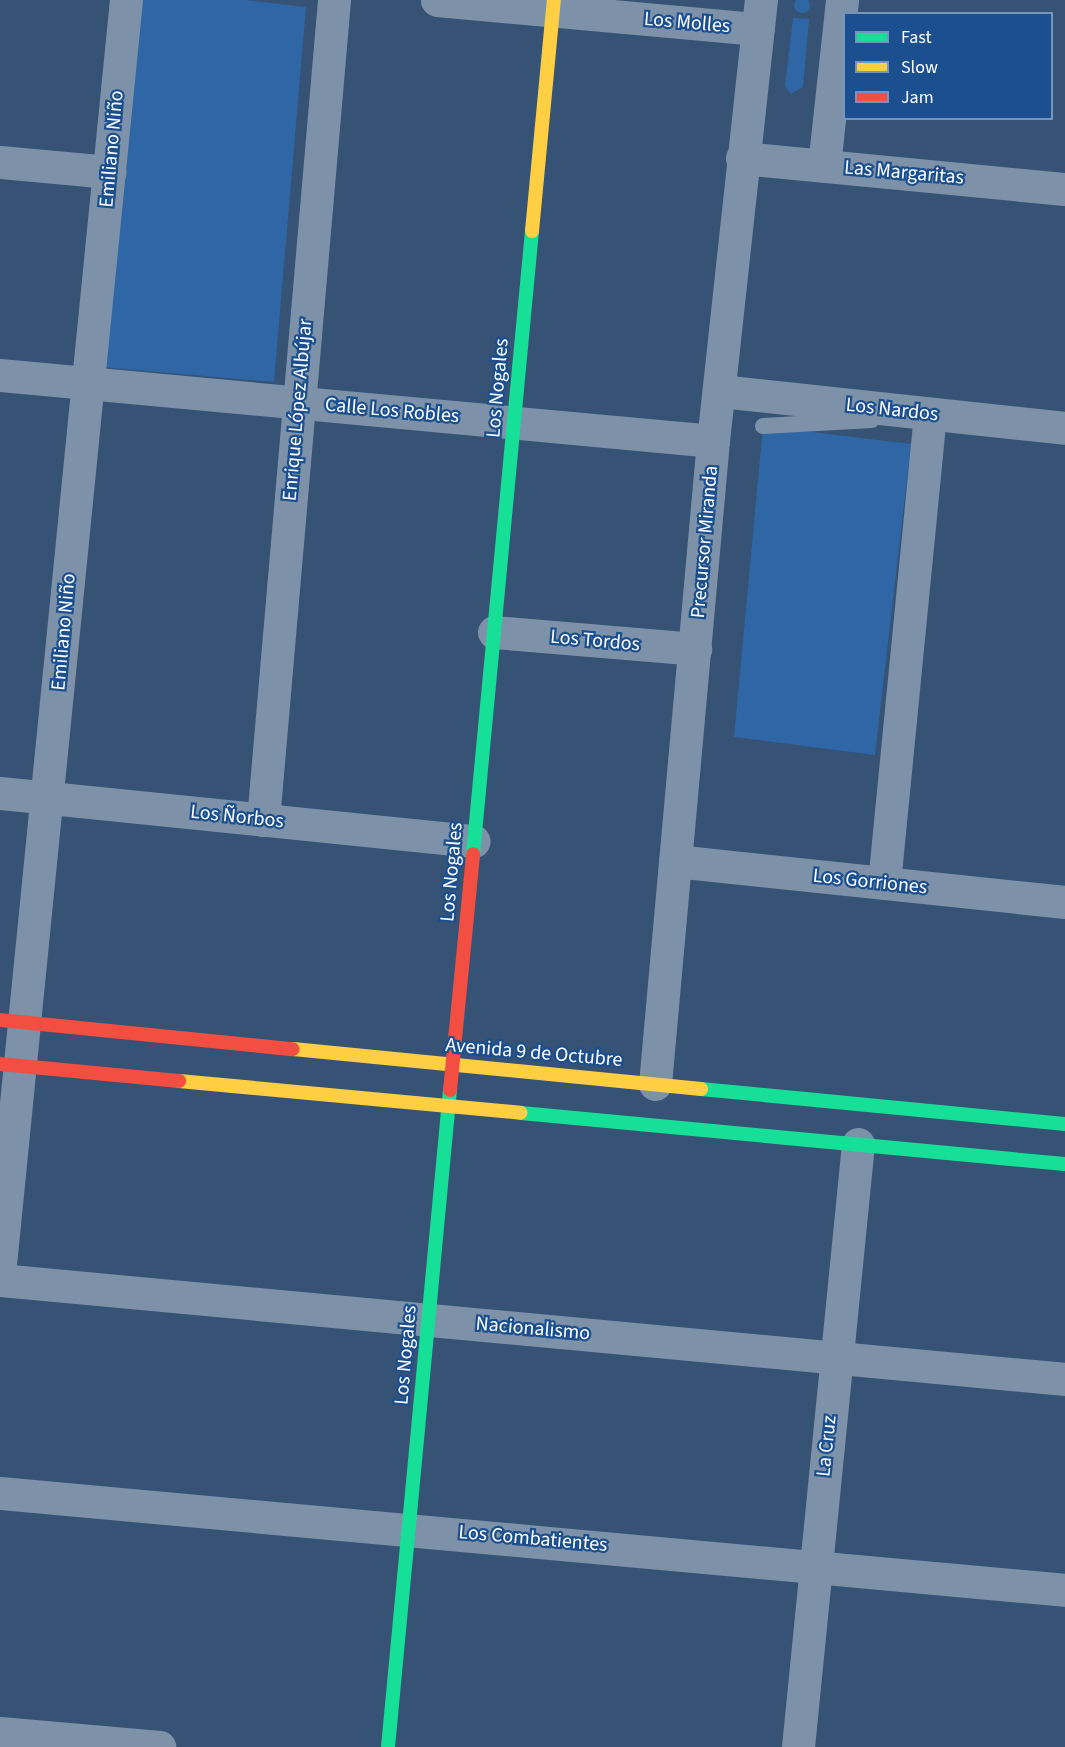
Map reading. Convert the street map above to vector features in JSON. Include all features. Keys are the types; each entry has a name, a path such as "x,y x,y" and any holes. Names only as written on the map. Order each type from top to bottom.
{"street":[{"name":"Emiliano Niño","path":"0,1264 14,1021 48,798 126,0"},
{"name":"Enrique López Albújar","path":"264,820 334,0"},
{"name":"Los Molles","path":"437,0 760,15"},
{"path":"824,166 842,0"},
{"name":"Los Nogales","path":"388,1747 554,6"},
{"name":"Precursor Miranda","path":"655,1084 713,441 720,391 742,158 760,15"},
{"name":"Las Margaritas","path":"742,158 1065,189"},
{"path":"0,162 110,172"},
{"name":"Calle Los Robles","path":"0,375 713,441"},
{"name":"Los Nardos","path":"720,391 1065,428"},
{"path":"884,883 930,415"},
{"name":"Los Tordos","path":"494,632 695,649"},
{"name":"Los Ñorbos","path":"0,793 474,841"},
{"name":"Los Gorriones","path":"675,861 1065,902"},
{"name":"Avenida 9 de Octubre","path":"14,1021 1065,1124"},
{"path":"11,1065 449,1104 1065,1164"},
{"name":"La Cruz","path":"798,1747 814,1566 858,1144"},
{"name":"Nacionalismo","path":"0,1280 837,1355 1065,1379"},
{"name":"Los Combatientes","path":"0,1493 409,1528 1065,1590"},
{"path":"0,1733 159,1747"}],"lane":[{"path":"763,426 1065,411"}],"shaded area":[{"path":"796,-1 808,-1 808,11 802,13 796,11 794,5"},
{"path":"140,0 245,0 306,7 274,382 102,367"},
{"path":"793,18 809,19 803,87 791,94 785,86"},
{"path":"763,426 911,444 875,755 734,737"}],"traffic: fast":[{"path":"473,854 532,231"},
{"path":"701,1089 1065,1124"},
{"path":"388,1747 450,1090"},
{"path":"521,1113 1065,1164"}],"traffic: slow":[{"path":"532,231 554,0"},
{"path":"293,1049 701,1089"},
{"path":"179,1081 521,1113"}],"traffic: jam":[{"path":"450,1090 473,854"},
{"path":"0,1020 293,1049"},
{"path":"0,1064 179,1081"}]}
